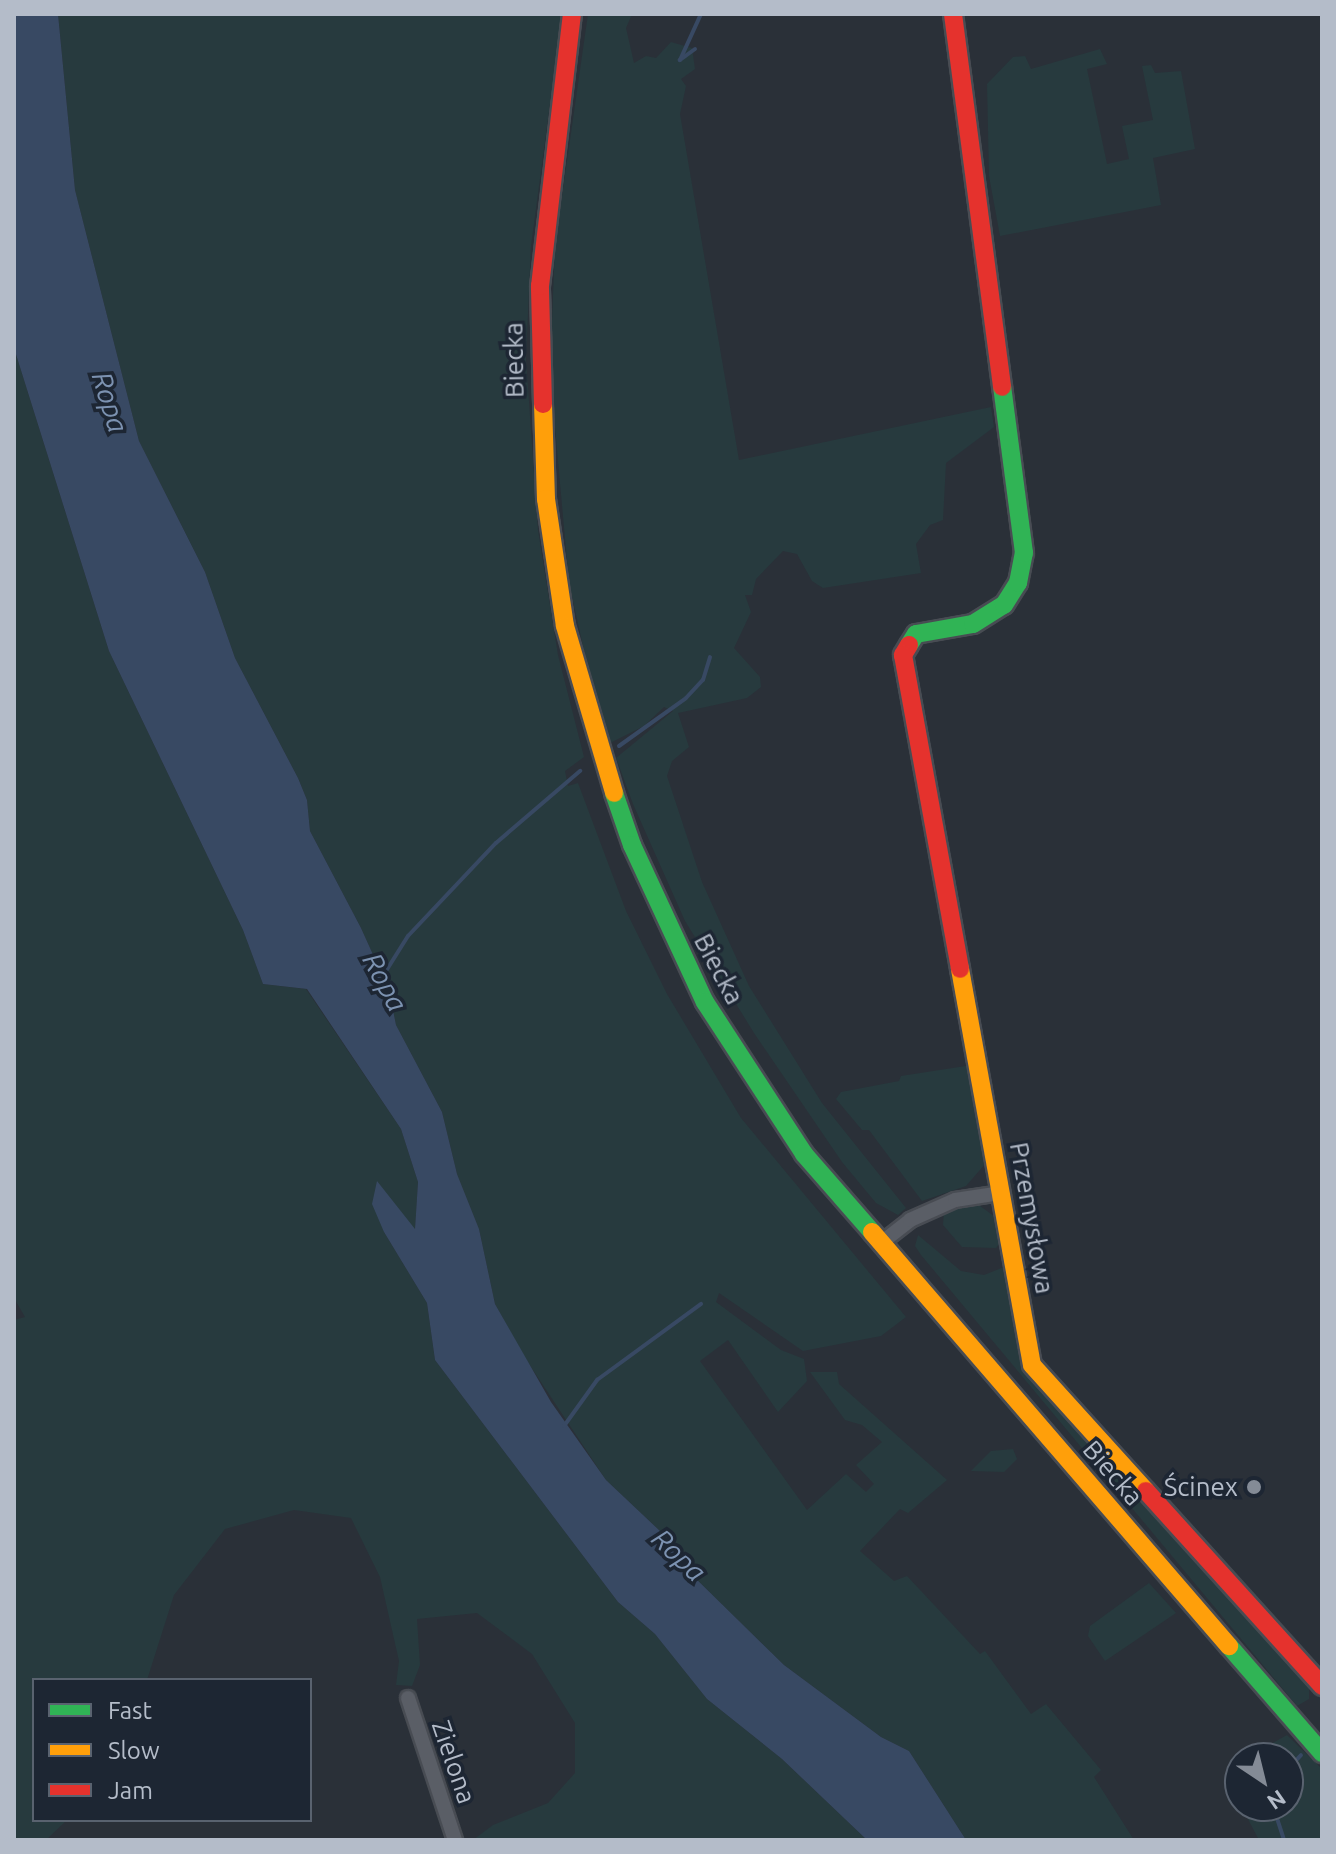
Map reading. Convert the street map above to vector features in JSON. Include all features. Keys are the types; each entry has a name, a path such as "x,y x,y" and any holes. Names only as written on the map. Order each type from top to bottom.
{"main road":[{"name":"Biecka","path":"572,14 546,220 538,361 546,499 565,626 586,710 632,845 705,1002 804,1154 1322,1753"},
{"name":"Przemysłowa","path":"953,14 959,87 1024,553 1018,583 1004,605 973,624 916,634 903,655 1032,1365 1322,1686"}],"street":[{"path":"881,1243 910,1220 955,1200 1001,1193"},
{"name":"Zielona","path":"408,1698 455,1840"}],"green space":[{"path":"58,14 562,14 531,246 526,359 538,530 558,655 584,757 565,771 568,786 578,783 626,911 667,994 741,1118 906,1317 881,1336 803,1351 719,1293 716,1302 781,1350 804,1359 807,1381 778,1412 728,1340 700,1361 807,1510 846,1474 866,1492 874,1484 856,1465 882,1442 862,1425 845,1420 810,1372 837,1372 839,1384 947,1480 908,1513 900,1509 860,1551 894,1581 907,1576 980,1654 985,1651 1031,1714 1046,1704 1101,1770 1094,1777 1134,1840 966,1840 909,1751 881,1737 784,1665 684,1567 660,1531 606,1480 525,1358 495,1304 479,1229 457,1174 442,1112 396,1025 389,990 361,928 310,831 307,800 235,658 205,572 139,441 75,190"},
{"path":"588,14 632,14 626,28 634,63 646,56 656,58 671,42 692,48 695,69 681,79 686,86 680,114 739,460 991,407 994,427 946,463 943,520 930,525 916,544 921,573 823,588 812,581 797,554 783,551 756,579 752,595 745,595 751,612 734,648 760,677 761,687 747,698 678,713 689,747 672,761 667,776 702,882 749,986 822,1103 906,1208 898,1215 876,1203 842,1162 754,1033 685,921 616,758 673,711 664,707 644,726 610,743 593,691 569,583 550,372 555,245"},
{"path":"1100,49 1107,64 1087,69 1107,164 1129,159 1122,126 1153,120 1142,66 1151,65 1155,73 1181,71 1195,149 1153,158 1161,205 1000,236 989,176 987,84 1013,57 1025,56 1031,69"},
{"path":"14,348 109,651 243,930 263,984 306,989 401,1129 418,1182 415,1231 398,1211 384,1232 427,1303 435,1360 618,1602 655,1634 707,1699 782,1759 867,1840 473,1840 493,1825 548,1803 575,1773 575,1723 532,1654 477,1613 417,1619 420,1665 412,1686 396,1685 399,1661 380,1577 351,1518 294,1510 225,1529 174,1595 148,1678 32,1678 32,1822 65,1822 46,1840 14,1840 14,1320 25,1317 14,1298"},
{"path":"972,1065 986,1163 966,1186 922,1201 869,1130 862,1130 836,1099 841,1092 899,1081 901,1076"},
{"path":"976,1203 998,1219 1002,1241 996,1248 962,1247 943,1225 944,1211"},
{"path":"918,1235 961,1271 984,1275 1004,1267 1028,1359 1309,1684 1309,1699 1297,1706 921,1255 915,1246"},
{"path":"1013,1449 1017,1459 1004,1472 971,1471 991,1451"},
{"path":"1149,1583 1176,1613 1105,1661 1088,1636 1090,1626"},
{"path":"1287,1735 1294,1742 1275,1742"},
{"path":"1304,1752 1322,1769 1322,1840 1259,1840 1249,1822 1304,1822"}],"water":[{"name":"Ropa","path":"14,14 58,14 75,190 139,441 205,572 235,658 307,800 310,831 361,928 389,990 396,1025 442,1112 457,1174 479,1229 495,1304 551,1402 606,1480 660,1531 684,1567 784,1665 881,1737 909,1751 966,1840 867,1840 782,1759 707,1699 655,1634 618,1602 435,1360 427,1303 384,1232 372,1204 377,1181 415,1229 418,1182 401,1129 307,989 263,984 243,930 109,651 14,348"}],"waterway":[{"path":"695,49 680,60 701,14"},
{"path":"619,746 686,698 703,680 710,657"},
{"name":"Ropa","path":"381,979 408,936 496,843 580,771"},
{"path":"564,1426 597,1380 701,1304"},
{"path":"1278,1822 1284,1840"}],"traffic: fast":[{"path":"909,645 916,634 973,624 1004,605 1018,583 1024,553 1002,387"},
{"path":"614,793 632,845 705,1002 804,1154 872,1232"},
{"path":"1229,1646 1322,1753"}],"traffic: slow":[{"path":"543,404 546,499 565,626 614,793"},
{"path":"960,969 1032,1365 1146,1491"},
{"path":"872,1232 1229,1646"}],"traffic: jam":[{"path":"543,404 540,286 572,14"},
{"path":"953,14 1002,387"},
{"path":"909,645 903,655 960,969"},
{"path":"1146,1491 1322,1686"}],"place":[{"name":"Ścinex","path":"1254,1487"}]}
